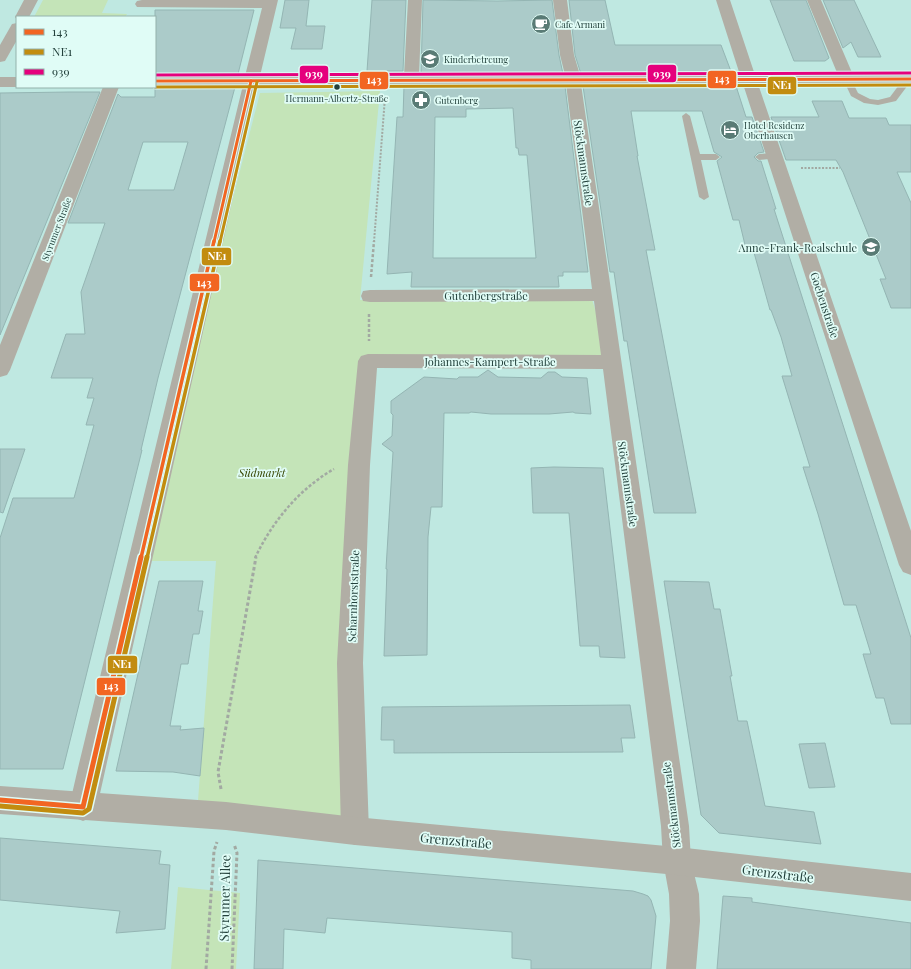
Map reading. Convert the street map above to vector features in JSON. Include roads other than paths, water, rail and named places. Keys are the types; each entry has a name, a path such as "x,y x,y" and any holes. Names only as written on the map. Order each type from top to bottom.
{"street":[{"path":"23,16 31,0"},
{"path":"411,80 415,0"},
{"name":"Stöckmannstraße","path":"560,0 567,55 573,79 674,826 677,861 684,894 685,914 681,969"},
{"name":"Goebenstraße","path":"723,0 750,79 771,160 911,565"},
{"path":"814,0 847,79"},
{"path":"83,807 251,81 255,73 271,2 143,2 137,16"},
{"path":"0,58 16,29"},
{"path":"156,81 910,79"},
{"path":"0,82 16,82"},
{"name":"Styrumer Straße","path":"0,370 111,88"},
{"name":"Gutenbergstraße","path":"370,296 602,295"},
{"name":"Johannes-Kampert-Straße","path":"368,361 611,362"},
{"name":"Scharnhorststraße","path":"355,831 350,663 359,455 368,361"},
{"name":"Grenzstraße","path":"0,800 226,816 355,831 677,861 911,887"}],"lane":[{"path":"847,79 854,94 866,100 878,102 893,99 910,79"},
{"path":"686,116 704,197"},
{"path":"696,157 716,157"}],"place":[{"name":"Cafe Armani","path":"541,24"},
{"name":"Kinderbetreung","path":"430,59"},
{"name":"Hermann-Albertz-Straße","path":"337,87"},
{"name":"Gutenberg","path":"421,100"},
{"name":"Hotel Residenz Oberhausen","path":"730,130"},
{"name":"Anne-Frank-Realschule","path":"871,247"}],"park label":[{"name":"Südmarkt","path":"262,472"}]}
